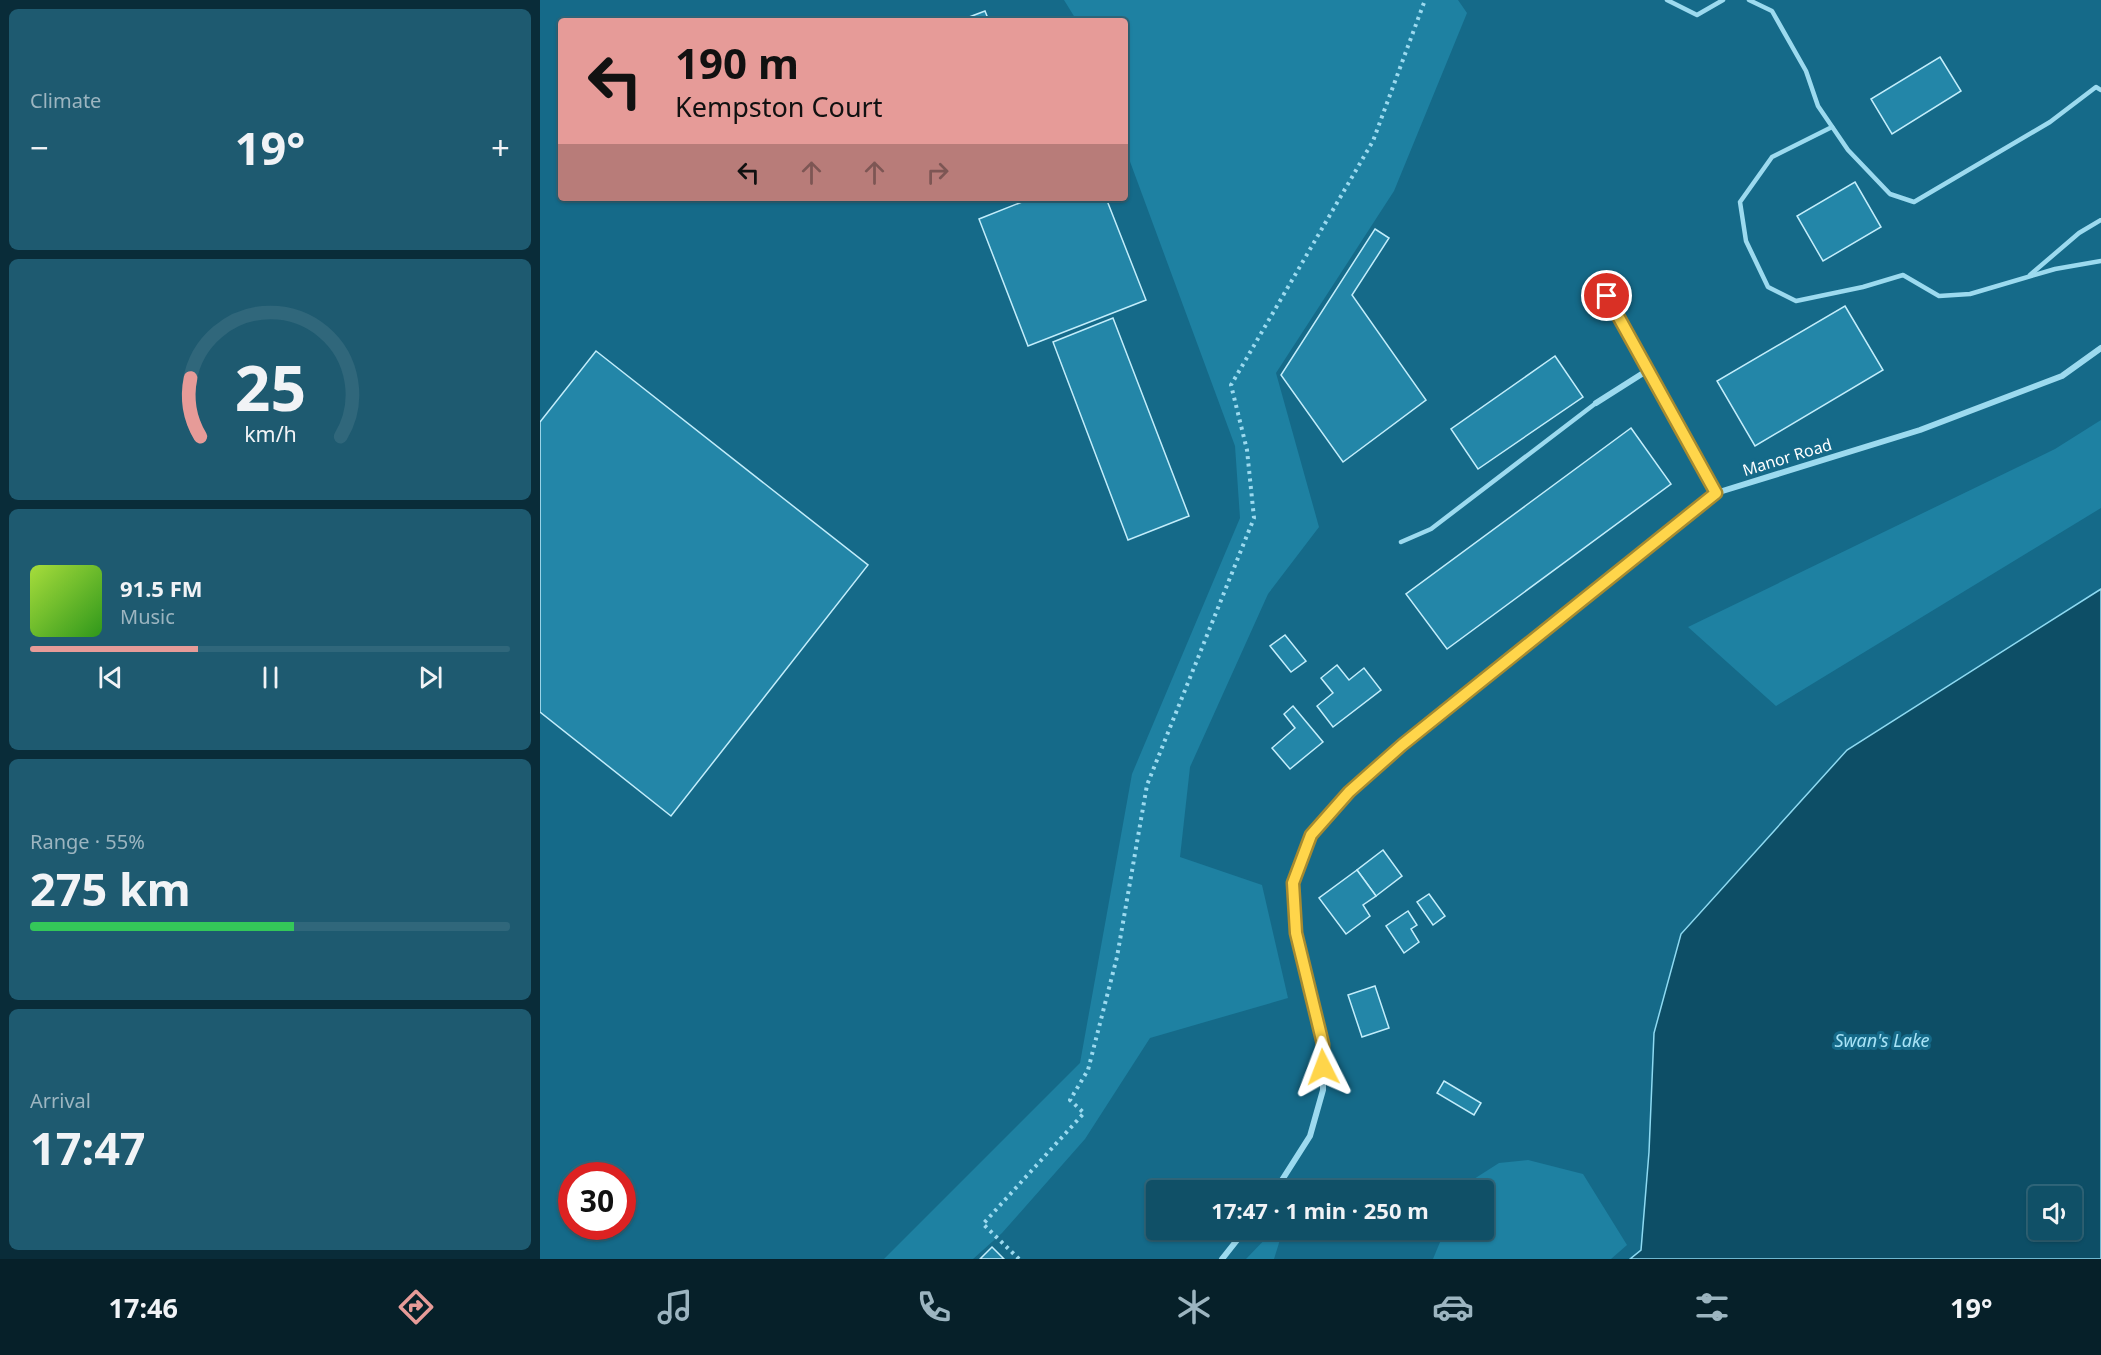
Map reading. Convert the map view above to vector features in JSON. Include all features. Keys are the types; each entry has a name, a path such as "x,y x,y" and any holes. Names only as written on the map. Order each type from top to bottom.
{"street":[{"path":"1607,296 1716,493"},
{"name":"Manor Road","path":"1282,1180 1310,1136 1323,1090 1323,1044 1296,933 1293,883 1311,835 1349,792 1402,745 1716,493 1920,430 2062,376 2101,348"},
{"path":"1596,403 1648,370"},
{"path":"1222,1259 1237,1240"}],"lane":[{"path":"1667,0 1696,15 1723,0"},
{"path":"1749,0 1772,11 1806,71 1818,106 1848,150 1890,194 1914,202 2050,122 2096,87 2101,90"},
{"path":"1832,127 1772,157 1740,202 1746,241 1768,287 1796,300 1863,287 1903,275 1939,296 1970,294 2055,269 2101,261"},
{"path":"2029,277 2079,233 2101,220"},
{"path":"1401,542 1431,529 1596,403"}],"path":[{"path":"1019,1259 983,1224 1084,1113 1070,1100 1088,1071 1117,957 1147,785 1254,518 1247,450 1231,385 1373,141 1425,0"}],"shaded area":[{"path":"1064,0 1458,0 1467,13 1394,191 1276,373 1319,527 1268,594 1190,767 1180,857 1262,885 1288,998 1150,1038 1085,1139 1002,1233 973,1259 884,1259 1080,1063 1132,774 1240,518 1235,446 1128,156 1128,18 1075,18"},
{"path":"2101,420 2101,508 1776,706 1688,627 2055,449"},
{"path":"1528,1160 1583,1174 1627,1245 1611,1259 1433,1259 1441,1240 1494,1240 1494,1180 1472,1180 1499,1163"},
{"path":"1264,1240 1280,1240 1274,1259 1246,1259"}],"water":[{"name":"Swan's Lake","path":"2101,589 2101,1259 1630,1259 1641,1250 1649,1152 1654,1033 1681,934 1847,750"}],"building":[{"path":"985,11 988,18 967,18"},
{"path":"1940,57 1961,91 1892,134 1871,99"},
{"path":"1855,182 1881,227 1823,261 1797,216"},
{"path":"1024,201 1107,201 1146,300 1028,346 979,219"},
{"path":"1375,229 1389,238 1352,295 1426,400 1343,462 1281,375"},
{"path":"1845,306 1883,370 1755,446 1717,381"},
{"path":"1113,318 1189,516 1128,540 1053,342"},
{"path":"596,351 868,565 671,816 540,712 540,422"},
{"path":"1555,356 1583,397 1478,469 1451,429"},
{"path":"1631,428 1671,484 1447,649 1406,594"},
{"path":"1285,635 1306,661 1291,672 1270,646"},
{"path":"1337,665 1349,680 1364,668 1381,690 1333,727 1317,706 1333,693 1321,678"},
{"path":"1293,706 1323,742 1290,769 1272,748 1295,728 1284,714"},
{"path":"1383,850 1402,876 1376,896 1357,870"},
{"path":"1357,870 1376,896 1363,905 1370,916 1346,934 1319,898"},
{"path":"1429,894 1445,916 1433,925 1417,902"},
{"path":"1408,911 1417,925 1411,929 1419,942 1404,953 1386,926"},
{"path":"1375,986 1389,1028 1362,1037 1348,995"},
{"path":"1444,1081 1481,1103 1474,1115 1437,1093"},
{"path":"992,1247 1004,1259 980,1259"}],"route":[{"path":"1323,1067 1323,1044 1296,933 1293,883 1311,835 1349,792 1402,745 1716,493 1607,296"}]}
